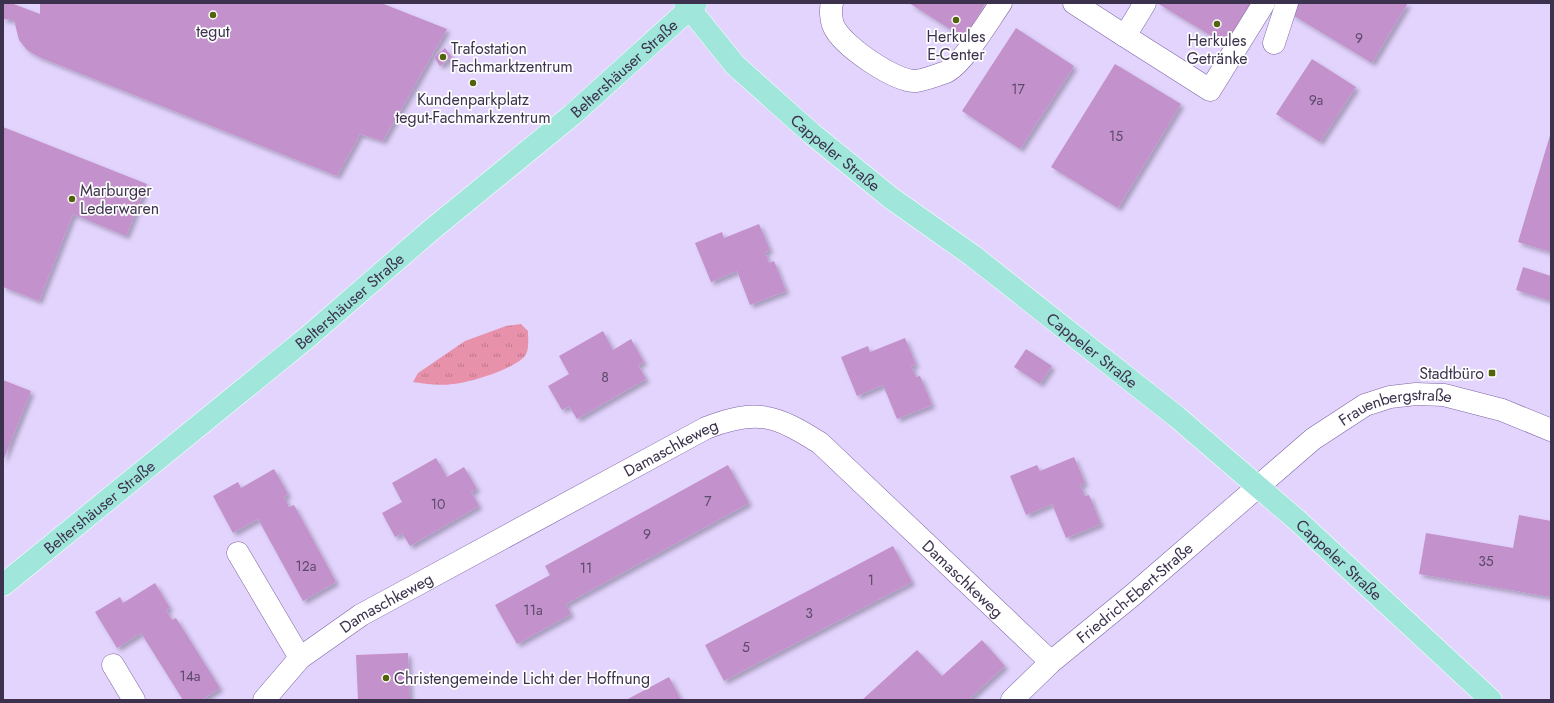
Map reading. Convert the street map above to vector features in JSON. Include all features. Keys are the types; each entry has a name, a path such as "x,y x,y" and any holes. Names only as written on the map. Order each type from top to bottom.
{"main road":[{"name":"Cappeler Straße","path":"690,5 735,65 811,133 891,198 973,256 1152,398 1304,526 1491,700"},
{"name":"Beltershäuser Straße","path":"3,585 309,336 430,231 572,115 690,5"}],"street":[{"path":"832,3 831,8 834,27 846,42 883,71 916,81 947,72 970,49 1000,3"},
{"path":"1074,3 1210,90 1264,3"},
{"path":"1125,36 1145,3"},
{"path":"1274,43 1287,3"},
{"name":"Frauenbergstraße","path":"1258,487 1313,439 1365,405 1390,397 1416,394 1444,395 1502,410 1551,430"},
{"name":"Damaschkeweg","path":"264,700 300,658 367,612 706,428 727,420 748,415 778,420 800,430 820,443 1052,662"},
{"name":"Friedrich-Ebert-Straße","path":"1012,700 1052,662 1134,594 1258,487"},
{"path":"238,553 300,658"},
{"path":"113,665 134,700"}],"green space":[{"path":"521,324 528,331 527,353 523,358 509,367 490,375 461,383 438,385 413,382 418,373 465,341 506,326"}],"building":[{"path":"3,3 11,3 40,14 40,3 381,3 447,29 383,141 360,134 337,176 39,57 27,50 19,40 14,20 3,19"},
{"name":"Herkules E-Center","path":"909,3 986,3 964,38"},
{"name":"Herkules Getränke","path":"1157,3 1254,3 1228,46"},
{"path":"1297,3 1408,3 1372,63 1291,14"},
{"path":"1016,28 1074,66 1020,149 962,111"},
{"name":"Trafostation Fachmarktzentrum","path":"445,48 452,57 440,66 434,57"},
{"path":"1312,59 1356,87 1320,142 1276,114"},
{"path":"1115,64 1181,104 1118,208 1051,167"},
{"name":"Marburger Lederwaren","path":"3,127 147,184 126,236 73,214 39,301 3,287"},
{"path":"1551,132 1551,252 1518,242"},
{"path":"759,224 770,250 765,252 769,263 774,261 786,291 750,305 737,271 711,282 695,243 722,232 724,238"},
{"path":"1523,267 1551,276 1551,301 1516,290"},
{"path":"603,331 613,350 631,339 644,362 638,365 646,379 577,419 569,406 562,410 548,386 569,374 559,356"},
{"path":"905,338 916,365 911,366 916,377 920,376 932,405 897,419 883,385 857,396 841,357 868,346 870,352"},
{"path":"1026,349 1052,366 1040,384 1014,367"},
{"path":"3,380 31,391 3,461"},
{"path":"1074,457 1085,483 1080,485 1085,496 1089,495 1101,524 1066,538 1052,504 1026,515 1010,476 1037,465 1040,471"},
{"path":"436,458 447,477 464,467 477,489 471,492 479,506 410,546 402,533 395,537 382,513 402,502 392,483"},
{"path":"728,465 749,503 566,604 571,614 517,644 495,605 550,575 545,566"},
{"path":"274,469 288,494 284,497 289,507 294,505 336,582 303,601 258,519 233,533 213,496 238,482 241,488"},
{"path":"1519,515 1551,521 1551,597 1419,574 1426,533 1513,548"},
{"path":"893,546 912,582 724,681 705,645"},
{"path":"155,583 170,608 166,610 172,620 176,618 220,688 202,700 183,700 141,633 117,648 95,612 120,597 123,603"},
{"path":"982,640 1005,666 968,700 862,700 917,650 942,676"},
{"path":"408,653 410,700 358,700 356,655"},
{"path":"669,677 681,700 626,700"}],"place":[{"name":"tegut","path":"213,15"},
{"name":"Herkules E-Center","path":"956,20"},
{"name":"Herkules Getränke","path":"1217,24"},
{"name":"Trafostation Fachmarktzentrum","path":"443,57"},
{"name":"Kundenparkplatz tegut-Fachmarkzentrum","path":"473,83"},
{"name":"Marburger Lederwaren","path":"72,199"},
{"name":"Stadtbüro","path":"1492,373"},
{"name":"Christengemeinde Licht der Hoffnung","path":"386,678"}]}
